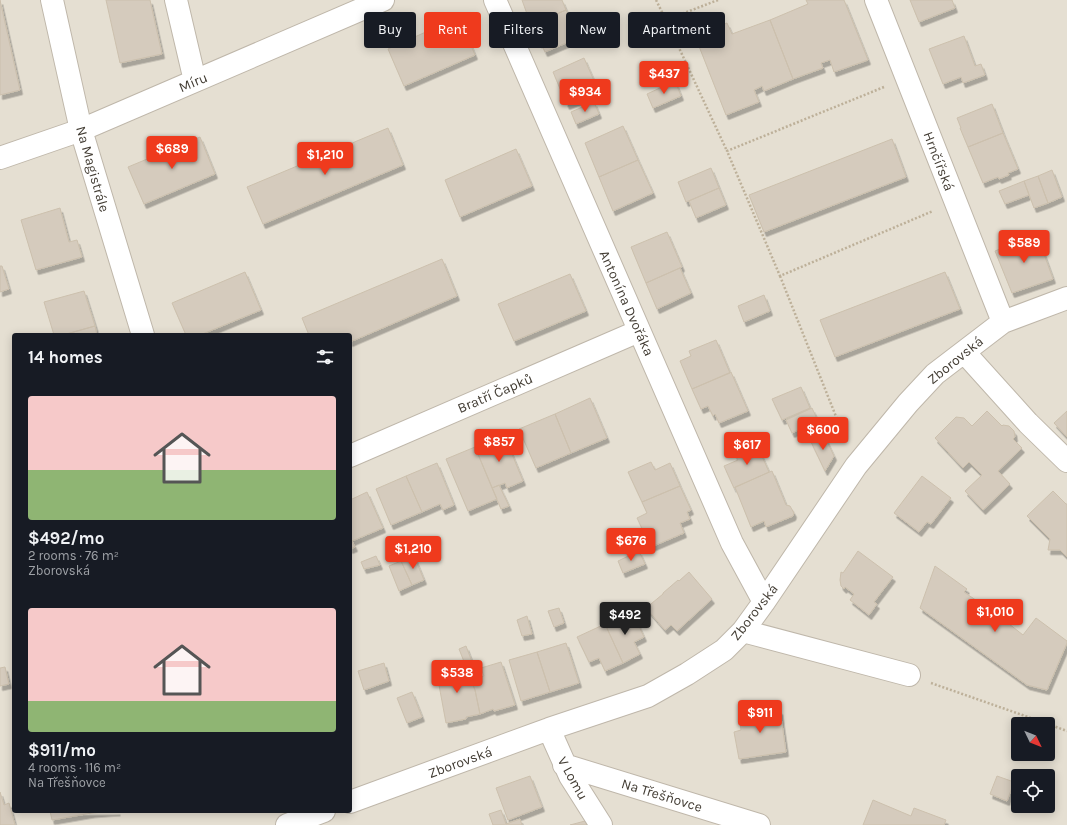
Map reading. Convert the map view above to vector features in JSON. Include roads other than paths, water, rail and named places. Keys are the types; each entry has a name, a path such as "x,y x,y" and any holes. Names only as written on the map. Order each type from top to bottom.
{"street":[{"name":"Na Magistrále","path":"52,0 81,130 142,333"},
{"path":"176,0 195,81"},
{"name":"Míru","path":"0,158 81,130 384,0"},
{"name":"Antonína Dvořáka","path":"495,0 732,543 764,602"},
{"name":"Hrnčířská","path":"876,0 1003,322"},
{"name":"Zborovská","path":"352,801 549,729 648,696 687,674 724,650 743,631 764,602 856,466 935,374 1003,322 1067,298"},
{"name":"Bratří Čapků","path":"352,455 640,331"},
{"path":"964,352 1028,423 1067,461"},
{"path":"743,631 909,675"},
{"name":"V Lomu","path":"549,729 564,765 601,825"},
{"name":"Na Třešňovce","path":"564,765 759,825"},
{"path":"284,813 287,825 319,813"}]}
